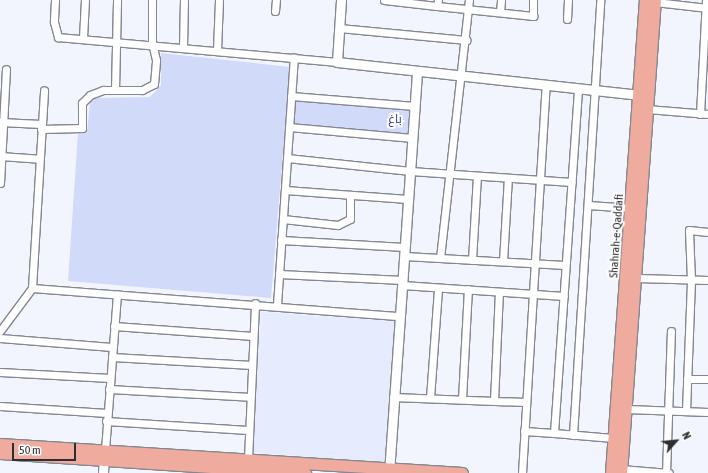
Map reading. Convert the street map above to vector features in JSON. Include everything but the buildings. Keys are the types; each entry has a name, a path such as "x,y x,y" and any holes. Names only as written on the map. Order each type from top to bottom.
{"main road":[{"name":"Shahrah-e-Qaddafi","path":"618,472 613,438 640,95 652,1"},
{"name":"Shahrah-e-Qaddafi","path":"618,472 626,409 637,278 652,1"},
{"path":"0,444 104,455 291,469 462,473"},
{"path":"0,453 248,459 306,473"}],"street":[{"path":"55,0 54,22 58,37 152,43 640,95"},
{"path":"83,38 85,0"},
{"path":"115,90 117,0"},
{"path":"2,122 82,128 82,103 90,95 103,90 142,90 154,84 156,60 152,43 152,0"},
{"path":"182,47 184,0"},
{"path":"217,50 219,0"},
{"path":"275,11 276,0"},
{"path":"337,62 341,0"},
{"path":"384,0 438,3 469,9 533,16 533,0"},
{"path":"440,258 462,77 469,0"},
{"path":"500,12 501,0"},
{"path":"567,19 568,0"},
{"path":"573,435 596,91 600,0"},
{"path":"647,109 704,114 706,0"},
{"path":"652,1 707,8"},
{"path":"339,28 466,40"},
{"path":"277,305 294,58"},
{"path":"0,183 2,122 6,69"},
{"path":"389,471 417,72"},
{"path":"522,473 546,86"},
{"path":"554,433 578,89"},
{"path":"0,328 32,288 44,90"},
{"path":"291,96 415,106"},
{"path":"289,127 413,138"},
{"path":"1,156 39,159"},
{"path":"287,158 410,171 572,182"},
{"path":"472,260 477,176"},
{"path":"503,261 508,178"},
{"path":"285,190 408,199"},
{"path":"283,219 338,225 350,219 350,195"},
{"path":"588,205 632,208"},
{"path":"686,411 691,280 689,230 708,232"},
{"path":"281,240 405,252 440,258 565,264"},
{"path":"279,274 402,283 438,288 564,296"},
{"path":"637,278 708,280"},
{"path":"32,288 255,303 400,316"},
{"path":"430,398 438,288"},
{"path":"462,399 468,289"},
{"path":"494,401 499,292"},
{"path":"103,473 117,294"},
{"path":"248,459 248,430 255,303"},
{"path":"114,326 253,336"},
{"path":"618,472 667,473 671,331"},
{"path":"0,338 112,347"},
{"path":"112,356 252,365"},
{"path":"0,372 110,378"},
{"path":"687,378 708,379"},
{"path":"109,388 250,397"},
{"path":"393,397 526,402"},
{"path":"0,406 248,430"},
{"path":"626,409 708,412"},
{"path":"524,431 613,438"}],"shaded area":[{"path":"261,312 395,321 385,462 251,453"}],"green space":[{"path":"161,53 290,67 271,298 68,281 78,133 87,133 90,102 96,98 150,97 161,85"},
{"name":"باغ","path":"291,96 415,107 412,138 288,127"}]}
